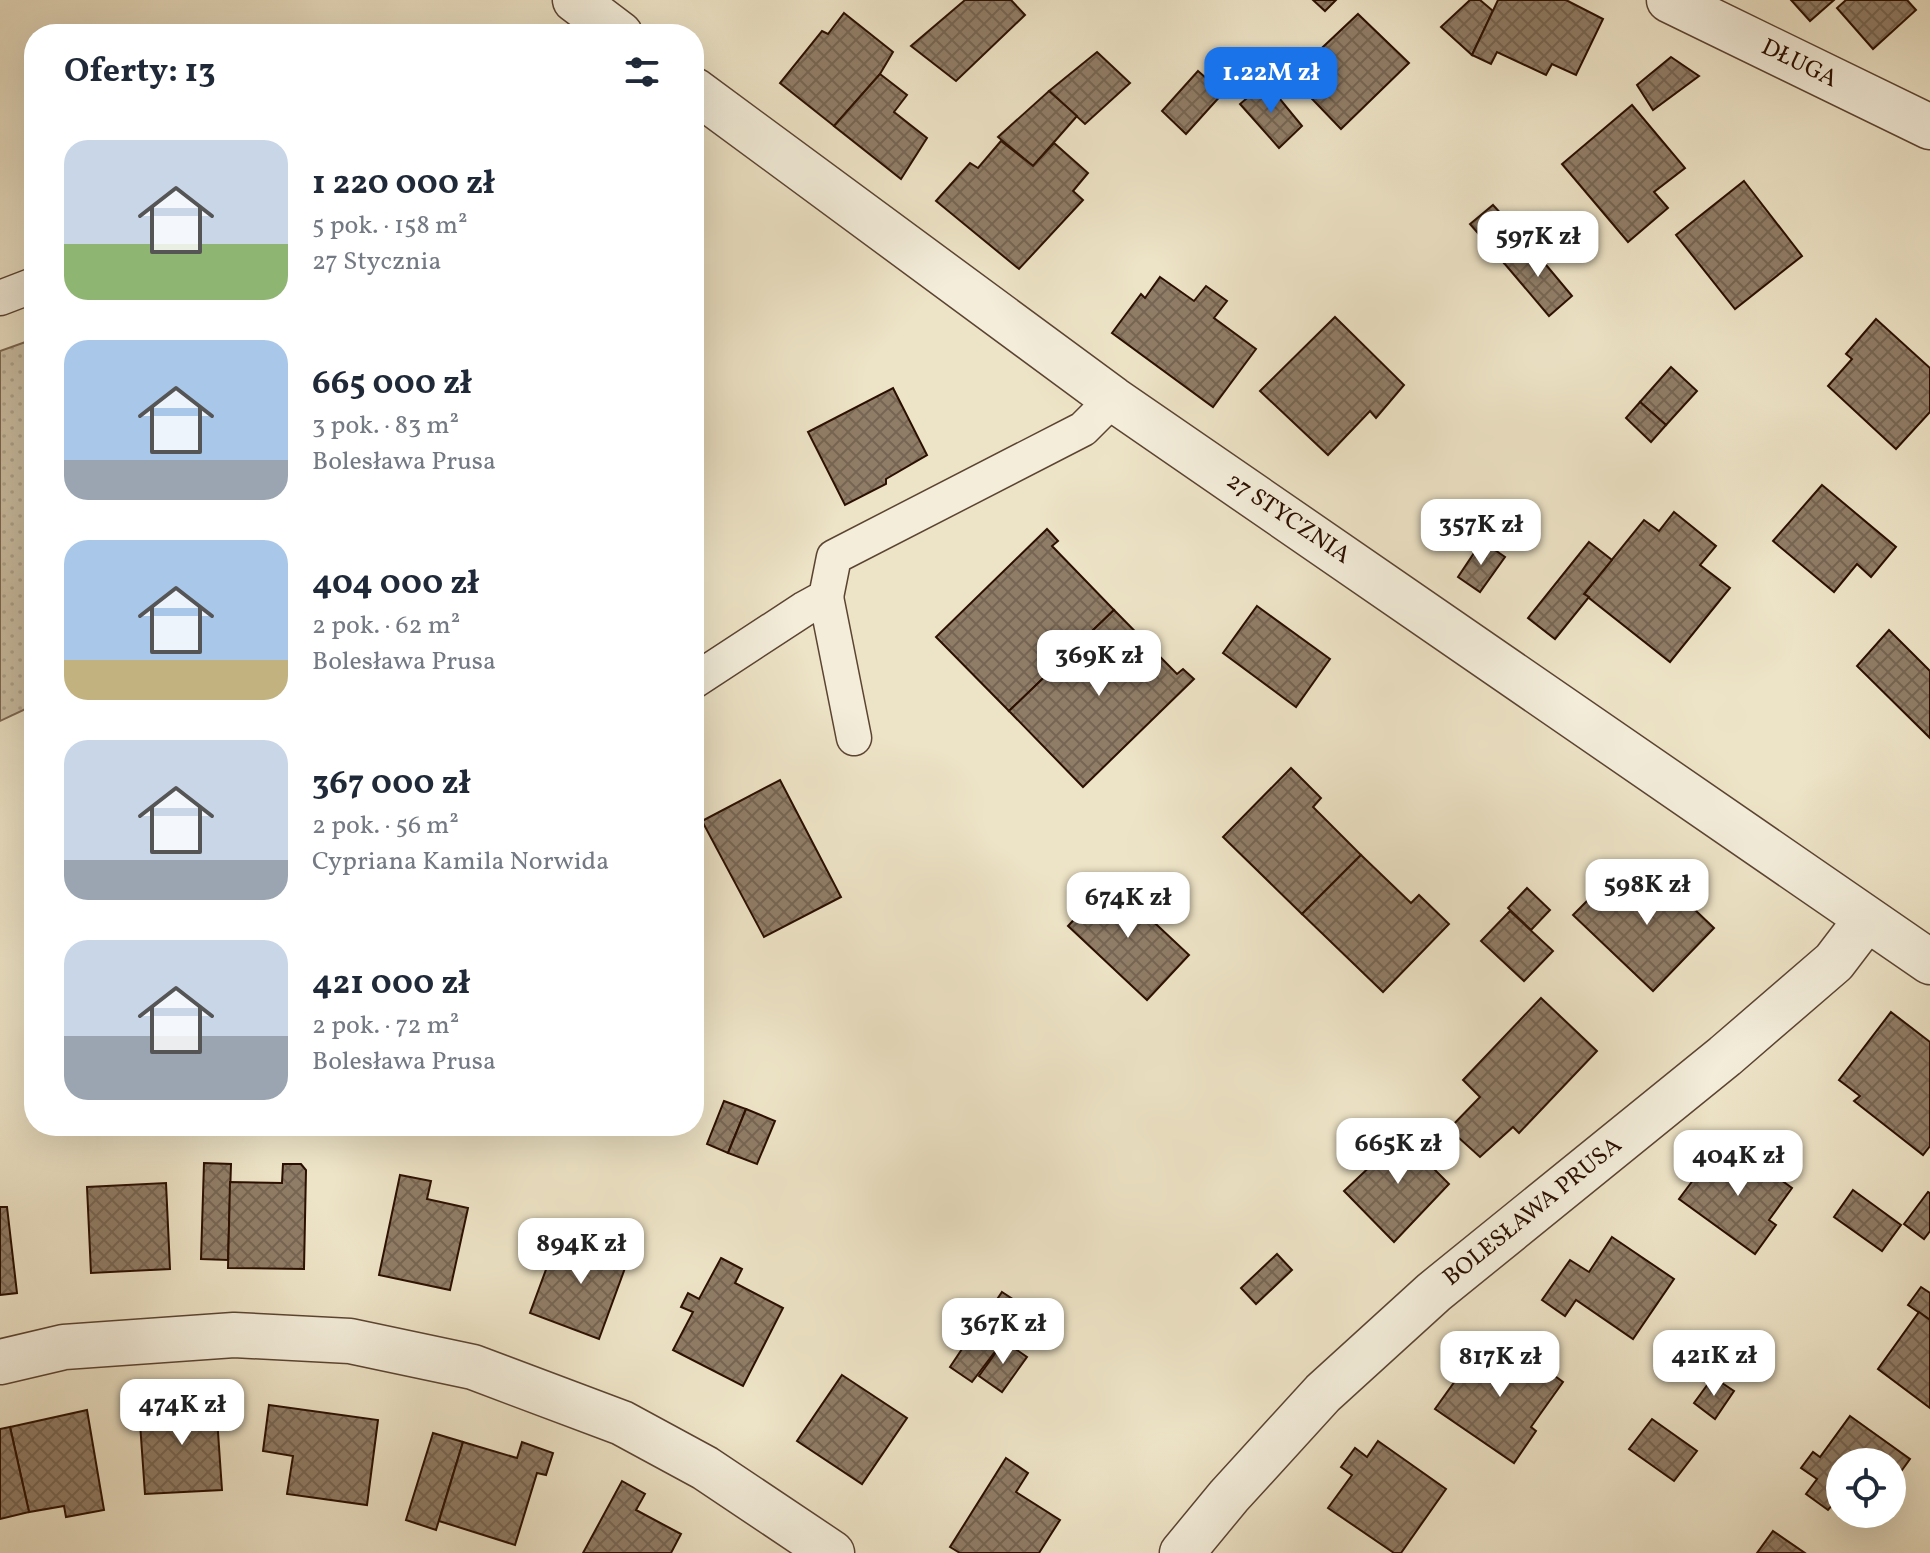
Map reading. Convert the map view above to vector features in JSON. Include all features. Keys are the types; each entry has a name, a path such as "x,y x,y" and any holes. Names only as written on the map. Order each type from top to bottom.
{"street":[{"path":"575,0 607,24"},
{"name":"DŁUGA","path":"1669,0 1930,127"},
{"name":"27 STYCZNIA","path":"704,97 1113,399 1930,962"},
{"name":"BOLESŁAWA PRUSA","path":"1182,1553 1229,1496 1323,1393 1434,1292 1786,1004 1834,962 1866,920"},
{"path":"0,1362 64,1347 234,1335 350,1341 473,1367 622,1423 705,1468 832,1553"}],"lane":[{"path":"0,298 24,289"},
{"path":"854,738 826,597 834,557 1083,429 1113,399"},
{"path":"704,674 826,597"}],"shaded area":[{"path":"24,343 24,710 0,721 0,351"}],"building":[{"path":"965,0 1011,0 1025,15 956,81 911,46"},
{"path":"1313,0 1336,0 1325,11"},
{"path":"1470,0 1480,0 1493,11 1472,55 1441,27"},
{"path":"1498,0 1566,0 1603,19 1576,75 1552,64 1546,75 1497,52 1491,64 1472,55"},
{"path":"1791,0 1834,0 1810,21"},
{"path":"1846,0 1907,0 1916,10 1873,49 1837,8"},
{"path":"844,13 893,52 880,74 834,126 780,83 822,31 828,34"},
{"path":"1358,14 1409,63 1341,129 1291,77"},
{"path":"1097,52 1130,83 1085,124 1049,91"},
{"path":"1671,57 1699,76 1653,110 1637,85"},
{"path":"1198,71 1223,93 1186,134 1162,111"},
{"path":"880,74 907,95 894,112 927,138 901,179 834,126"},
{"path":"1266,82 1302,126 1279,148 1240,104"},
{"path":"1049,91 1077,116 1033,166 998,137"},
{"path":"1632,105 1685,168 1654,192 1668,208 1628,242 1562,164"},
{"path":"1001,141 1033,166 1054,143 1088,173 1073,191 1083,200 1019,269 936,201 970,163 978,168"},
{"path":"1744,181 1802,256 1735,309 1676,235"},
{"path":"1493,205 1527,242 1504,263 1470,224"},
{"path":"1527,242 1572,296 1549,316 1504,263"},
{"path":"1160,277 1194,301 1206,286 1227,301 1214,318 1256,349 1213,407 1112,333 1141,294 1145,298"},
{"path":"1335,317 1404,385 1376,418 1370,411 1328,455 1260,391"},
{"path":"1876,319 1930,368 1930,412 1896,449 1828,386 1852,359 1846,354"},
{"path":"1671,367 1697,391 1666,425 1640,402"},
{"path":"893,388 927,455 886,479 886,484 845,505 808,432"},
{"path":"1640,402 1666,425 1651,442 1626,418"},
{"path":"1822,485 1896,547 1871,577 1857,564 1834,592 1773,541"},
{"path":"1674,512 1716,546 1700,565 1730,588 1670,662 1584,594 1644,520 1659,531"},
{"path":"1047,529 1058,541 1052,546 1114,610 1009,711 936,637"},
{"path":"1482,541 1505,557 1480,592 1458,577"},
{"path":"1589,542 1612,560 1584,594 1589,597 1555,639 1528,618"},
{"path":"1257,606 1330,659 1296,707 1223,653"},
{"path":"1114,610 1177,674 1183,669 1194,679 1083,787 1009,711"},
{"path":"1889,630 1930,671 1930,738 1857,666"},
{"path":"1291,768 1321,798 1313,807 1361,855 1302,914 1223,837"},
{"path":"780,780 841,897 764,937 704,820"},
{"path":"1361,855 1411,903 1419,895 1449,924 1383,992 1302,914"},
{"path":"1648,865 1714,928 1653,991 1573,915 1592,896 1606,909"},
{"path":"1110,881 1189,955 1147,1000 1068,926"},
{"path":"1527,888 1550,910 1531,930 1508,908"},
{"path":"1510,911 1553,951 1524,981 1481,941"},
{"path":"1541,998 1597,1051 1519,1133 1513,1127 1480,1157 1449,1129 1480,1097 1463,1080"},
{"path":"1891,1012 1930,1042 1930,1146 1923,1155 1854,1101 1860,1096 1839,1080"},
{"path":"724,1101 746,1109 728,1153 707,1144"},
{"path":"746,1109 775,1121 757,1164 728,1153"},
{"path":"1411,1128 1429,1147 1421,1156 1449,1184 1394,1242 1344,1191"},
{"path":"1736,1147 1792,1188 1769,1220 1776,1225 1755,1254 1679,1199 1711,1156 1724,1164"},
{"path":"204,1163 231,1164 228,1260 201,1259"},
{"path":"283,1164 301,1164 306,1170 304,1269 228,1268 230,1182 282,1183"},
{"path":"400,1175 431,1181 427,1199 468,1208 450,1290 379,1275"},
{"path":"166,1183 170,1269 91,1273 87,1187"},
{"path":"1853,1190 1901,1225 1882,1251 1834,1217"},
{"path":"1928,1192 1930,1231 1924,1239 1904,1224"},
{"path":"0,1207 7,1207 17,1293 0,1295"},
{"path":"558,1237 604,1254 610,1240 632,1249 599,1339 530,1313"},
{"path":"1612,1237 1674,1279 1633,1339 1576,1300 1565,1316 1542,1300 1570,1260 1589,1272"},
{"path":"1277,1254 1292,1270 1256,1304 1241,1288"},
{"path":"721,1258 742,1269 735,1283 783,1308 743,1386 673,1350 693,1312 681,1307 688,1293 699,1299"},
{"path":"1921,1287 1930,1293 1930,1320 1908,1305"},
{"path":"1002,1292 1025,1307 1003,1341 980,1325"},
{"path":"1919,1312 1930,1320 1930,1408 1878,1369"},
{"path":"978,1325 1003,1341 972,1382 950,1367"},
{"path":"1004,1341 1027,1357 1002,1392 979,1376"},
{"path":"1483,1342 1505,1359 1514,1346 1563,1382 1531,1427 1536,1431 1514,1463 1435,1409"},
{"path":"842,1375 907,1418 862,1484 797,1441"},
{"path":"1713,1377 1734,1391 1715,1419 1694,1403"},
{"path":"215,1389 222,1490 145,1494 139,1409 196,1406 195,1390"},
{"path":"269,1405 378,1420 367,1505 287,1494 293,1456 263,1451"},
{"path":"87,1410 104,1510 66,1517 64,1506 29,1512 10,1427"},
{"path":"1850,1416 1895,1448 1827,1448"},
{"path":"1652,1419 1697,1451 1674,1481 1629,1449"},
{"path":"10,1427 29,1512 0,1519 0,1429"},
{"path":"433,1433 463,1442 436,1530 406,1520"},
{"path":"1378,1441 1446,1489 1401,1553 1394,1553 1328,1508 1352,1475 1341,1467 1355,1448 1367,1457"},
{"path":"463,1442 517,1458 522,1442 553,1453 546,1475 537,1473 515,1545 439,1521"},
{"path":"1826,1449 1826,1509 1806,1494 1817,1479 1801,1468 1813,1452 1820,1457"},
{"path":"1006,1458 1028,1473 1016,1492 1060,1520 1039,1553 960,1553 950,1547"},
{"path":"622,1481 645,1494 636,1510 681,1534 671,1553 583,1553"},
{"path":"1773,1531 1805,1553 1757,1553"}]}
